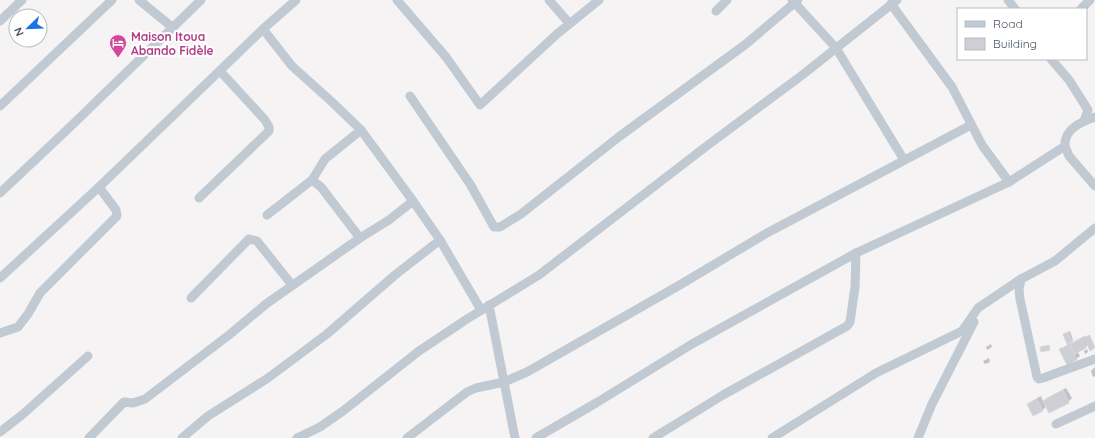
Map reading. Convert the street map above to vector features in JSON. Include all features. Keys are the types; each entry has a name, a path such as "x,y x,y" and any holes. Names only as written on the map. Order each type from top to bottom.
{"street":[{"path":"0,21 22,0"},
{"path":"0,106 112,0"},
{"path":"139,0 172,28"},
{"path":"0,193 201,0"},
{"path":"0,278 296,0"},
{"path":"397,0 446,57 480,105 569,23 599,0"},
{"path":"549,0 569,23"},
{"path":"716,11 727,0"},
{"path":"1008,0 1014,8"},
{"path":"1083,8 1090,0"},
{"path":"410,96 470,184 494,227 497,228 521,214 620,136 746,44 795,1 836,48 904,160"},
{"path":"297,438 320,427 420,351 485,308 539,275 894,2 952,87 982,145 1008,182"},
{"path":"264,29 292,66 361,130 413,201 485,308 504,382 515,438"},
{"path":"1052,60 1069,80 1088,110 1084,121"},
{"path":"199,198 269,131 270,127 220,71"},
{"path":"1095,117 1084,121 1070,131 1065,139 1065,146 1069,156 1095,186"},
{"path":"407,438 467,392 476,388 504,382 560,355 767,233 971,125"},
{"path":"267,215 312,180 325,159 361,130"},
{"path":"536,438 692,344 856,253 1008,182 1065,146"},
{"path":"312,180 321,187 360,238"},
{"path":"0,333 18,327 28,314 40,293 117,216 116,210 99,186"},
{"path":"89,438 124,402 133,403 145,399 229,335 266,304 360,238 389,220 413,201"},
{"path":"772,438 876,373 958,333 964,328 974,312 983,304 1021,279 1055,261 1095,228"},
{"path":"191,298 249,239 257,241 292,285"},
{"path":"182,438 208,416 268,378 327,334 395,275 440,240"},
{"path":"653,438 723,395 848,326 850,322 855,287 856,253"},
{"path":"1021,279 1019,290 1020,300 1037,377 1039,379 1043,378 1095,359"},
{"path":"918,438 932,404 983,304"},
{"path":"0,432 22,416 88,356"},
{"path":"1056,424 1095,406"}],"building":[{"path":"1068,332 1072,342 1067,344 1063,334"},
{"path":"1089,335 1095,348 1090,351 1084,338"},
{"path":"1082,338 1086,348 1075,354 1070,344"},
{"path":"1049,345 1050,350 1041,352 1040,347"},
{"path":"1069,345 1077,360 1067,365 1059,349"},
{"path":"1063,390 1069,403 1049,413 1043,401"},
{"path":"1037,399 1043,411 1033,416 1027,404"}],"place":[{"name":"Maison Itoua Abando Fidèle","path":"118,58"}]}
